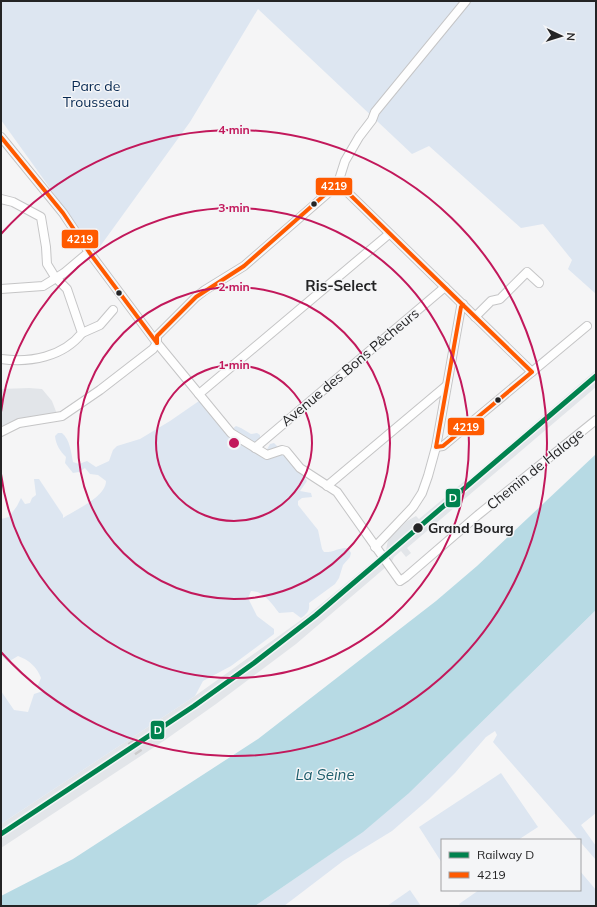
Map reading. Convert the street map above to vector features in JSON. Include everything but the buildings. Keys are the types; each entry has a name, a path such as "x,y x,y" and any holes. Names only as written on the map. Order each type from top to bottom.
{"street":[{"path":"1,432 19,423 62,416 100,390 153,349 157,343 157,336 204,290 244,266 338,183 345,161 359,137 372,120 375,112 466,1"},
{"path":"1,137 63,213 157,343 231,433 267,455 271,455 282,450 286,451 300,468 337,492 375,547 413,507 422,493 436,447 446,386 461,307 463,304"},
{"path":"338,183 532,372"},
{"path":"1,198 13,202 41,217 47,264 55,277 67,289 82,333"},
{"path":"199,394 389,234"},
{"path":"1,290 42,286 64,273 90,252"},
{"path":"475,317 491,301 500,299 527,272 539,283"},
{"name":"Avenue des Bons Pêcheurs","path":"255,448 445,287"},
{"path":"1,359 21,360 48,356 69,346 82,333 100,325 113,310"},
{"path":"436,447 443,446 587,326"},
{"path":"327,486 446,386"},
{"name":"Chemin de Halage","path":"375,547 400,581 519,481 596,420"}],"shaded area":[{"path":"596,370 596,387 407,548 411,553 406,557 401,551 394,557 391,563 382,553 386,550 388,540 407,521 416,516 419,519 467,479 468,480"},
{"path":"1,389 42,389 52,401 57,414 1,430"},
{"path":"378,557 386,567 296,644 165,740 1,848 1,824 195,696 308,615"}],"green space":[{"name":"Parc de Trousseau","path":"1,1 596,1 596,294 568,269 572,260 543,224 521,228 429,146 412,154 258,9 190,122 96,252 1,120"},
{"path":"199,401 227,433 236,426 251,434 257,433 260,435 260,451 265,453 270,444 274,443 295,464 307,481 300,491 311,493 312,497 302,498 298,501 298,505 318,530 322,549 324,552 327,552 348,548 351,553 350,557 343,565 339,578 335,584 309,603 308,612 301,618 293,612 279,613 264,596 260,593 251,591 248,598 257,616 274,629 274,634 231,666 203,681 195,696 1,824 1,691 14,710 28,712 34,694 43,691 37,687 41,678 32,664 18,656 8,662 1,655 1,519 9,517 21,498 25,504 30,503 32,498 36,495 34,479 39,479 63,515 63,518 96,498 105,487 106,481 98,475 90,474 85,468 79,472 73,473 65,463 66,457 56,442 55,436 58,433 62,433 67,439 73,462 79,464 87,461 96,467 109,461 113,450 117,446 140,439"},
{"path":"596,610 596,813 581,825 596,846 596,860 581,843 581,839 578,839 493,742 497,735 495,731 486,737 455,773 429,799 392,831 343,861 284,906 255,906 358,835 458,745"},
{"path":"501,773 538,827 520,839 441,839 441,861 419,827"},
{"path":"581,872 596,890 596,906 460,906 459,904 478,891 581,891"},
{"path":"410,890 421,906 387,906"}],"water":[{"name":"La Seine","path":"596,454 596,610 409,793 363,832 255,906 1,906 1,896 73,859 258,739 436,601 477,566"}],"tunnel":[{"path":"131,741 139,753"}],"rail line":[{"name":"D","path":"1,834 194,706 254,663 316,615 596,376"}],"transit line":[{"name":"4219","path":"1,137 63,213 89,252 157,343"},
{"name":"4219","path":"157,343 157,336 196,297 244,266 338,183 463,305"},
{"name":"4219","path":"463,305 532,372 443,446 436,447 461,307 463,305"}],"place":[{"name":"Grand Bourg","path":"418,528"}],"district":[{"name":"Ris-Select","path":"341,285"}]}
